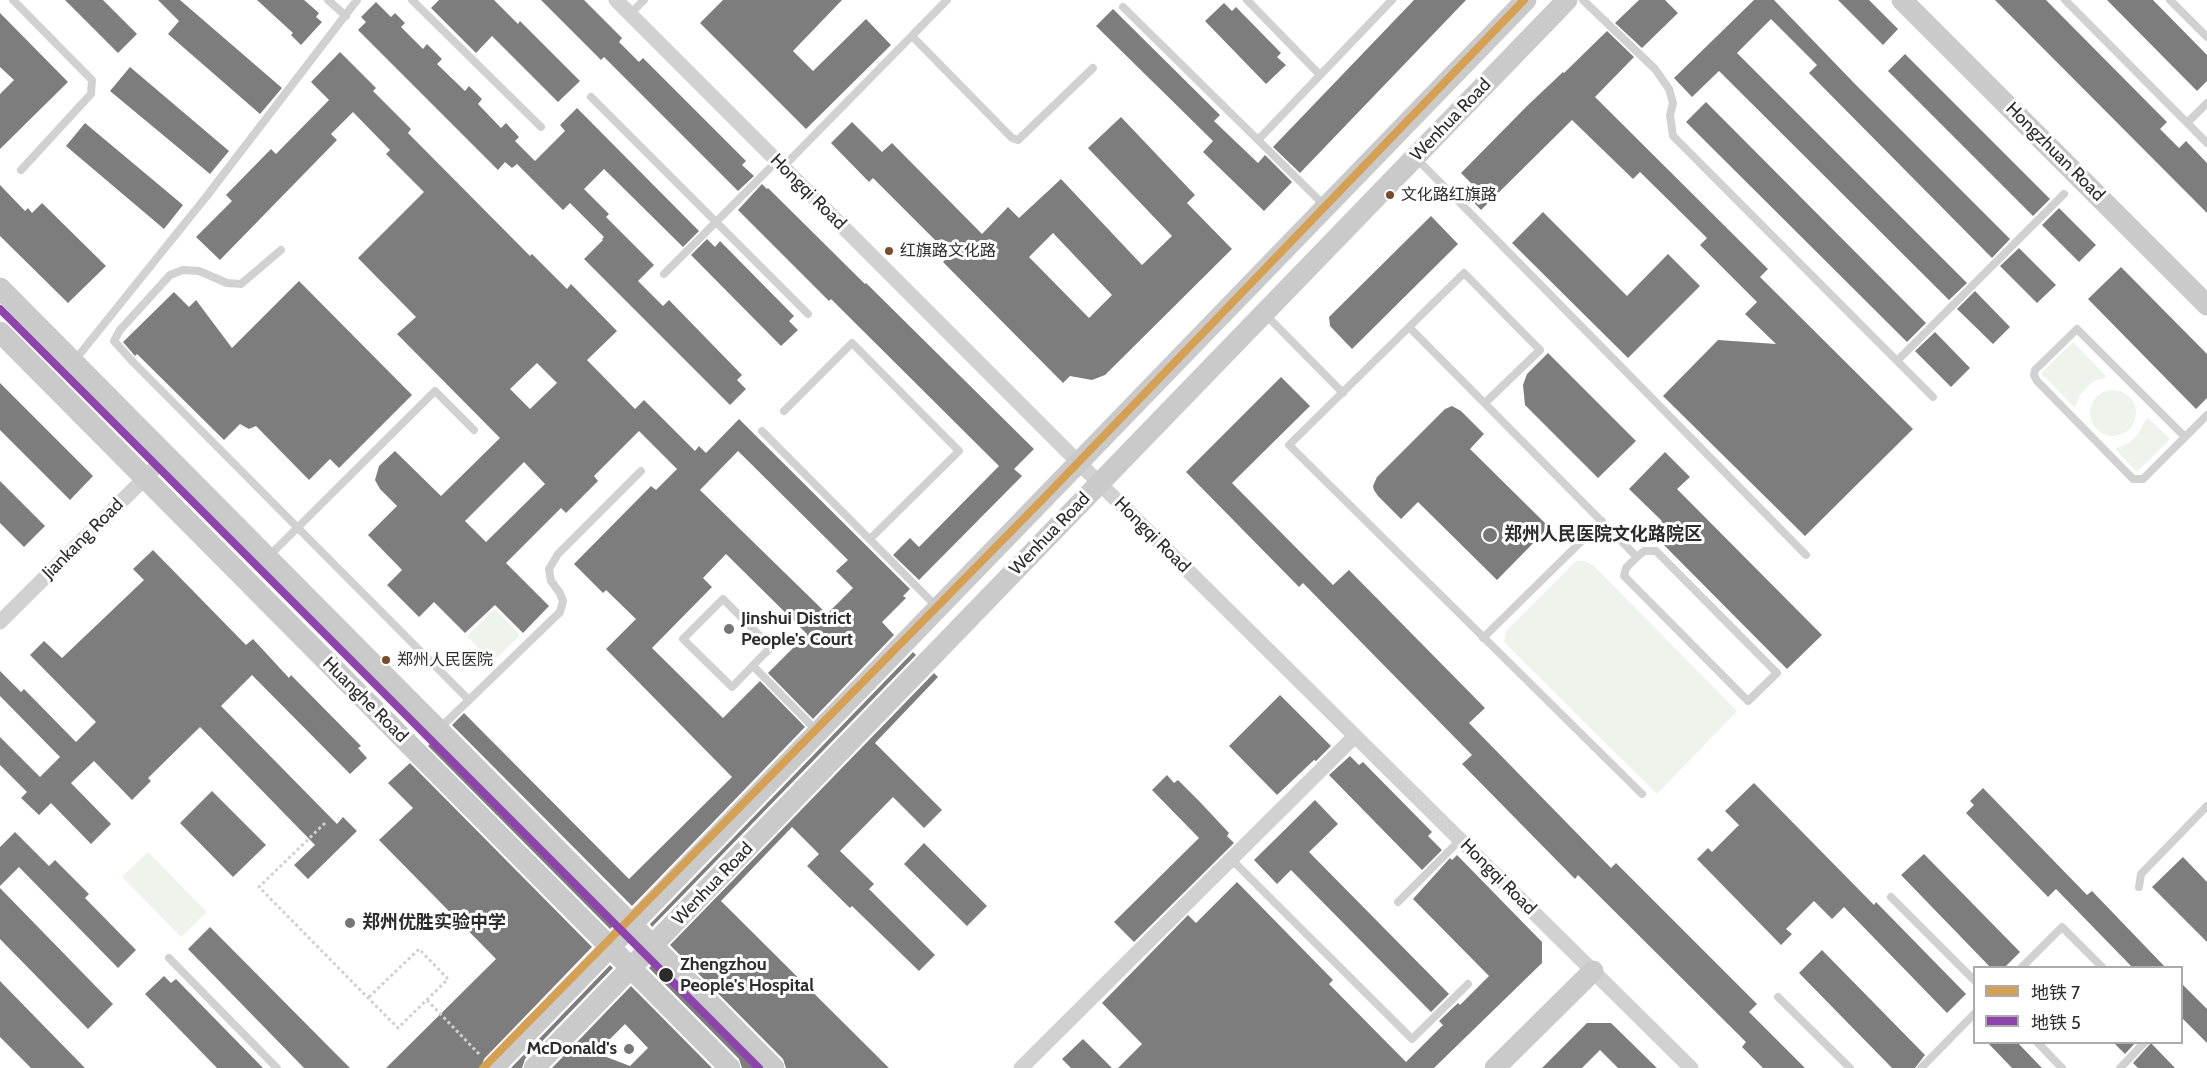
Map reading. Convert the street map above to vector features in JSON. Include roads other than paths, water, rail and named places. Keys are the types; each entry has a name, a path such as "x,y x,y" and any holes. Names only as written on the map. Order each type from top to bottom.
{"main road":[{"name":"Wenhua Road","path":"489,1064 610,948 1526,0"},
{"name":"Wenhua Road","path":"534,1068 1567,0"},
{"name":"Hongzhuan Road","path":"1902,0 2207,305"},
{"name":"Huanghe Road","path":"0,288 774,1068"},
{"name":"Huanghe Road","path":"0,332 730,1068"},
{"path":"1495,1068 1593,971"}],"street":[{"name":"Hongqi Road","path":"616,0 1078,463 1691,1068"},
{"name":"Jiankang Road","path":"0,622 167,456"},
{"path":"1021,1068 1355,736"}],"lane":[{"path":"13,0 93,80 91,94 21,170"},
{"path":"328,0 346,16"},
{"path":"74,362 206,197 357,0"},
{"path":"412,0 541,127"},
{"path":"630,14 644,0"},
{"path":"664,274 947,0"},
{"path":"1247,0 1320,75"},
{"path":"1258,140 1392,0"},
{"path":"1583,0 1655,69 1669,89 1673,103 1670,115 1673,136 1933,397"},
{"path":"2065,0 2207,143"},
{"path":"2170,0 2207,37"},
{"path":"1123,8 1326,207"},
{"path":"912,36 1012,138 1018,140 1093,68"},
{"path":"591,97 808,314"},
{"path":"2187,123 2207,102"},
{"path":"1415,157 1806,555"},
{"path":"1897,361 2064,194"},
{"path":"281,250 241,284 227,283 199,271 183,270 170,275 120,330 114,340 469,700"},
{"path":"1485,404 1540,350 1464,273 1290,445 1642,794"},
{"path":"1264,313 1343,393"},
{"path":"1409,327 1637,557"},
{"path":"2185,437 2077,329 2035,370 2034,375 2037,381 2133,478 2142,479 2185,437 2207,415"},
{"path":"784,411 852,343 959,451 870,539"},
{"path":"267,557 435,391 474,430"},
{"path":"762,431 938,608"},
{"path":"439,730 560,612 563,601 551,581 549,569 558,554 641,471"},
{"path":"1483,638 1602,521"},
{"path":"1644,551 1656,551 1777,673 1748,701 1624,576 1626,568 1637,557 1644,551"},
{"path":"723,599 771,647 753,666 732,687 684,639 723,599"},
{"path":"753,666 819,732"},
{"path":"2139,887 2141,874 2207,806"},
{"path":"1398,902 1460,840"},
{"path":"1231,859 1412,1039 1468,984"},
{"path":"1891,897 1973,979"},
{"path":"2023,966 2062,927 2101,966"},
{"path":"169,958 277,1068"},
{"path":"1778,997 1850,1068"},
{"path":"1921,1068 1973,1015"},
{"path":"2039,1044 2062,1068"},
{"path":"2120,1068 2143,1044"}],"metro line":[{"name":"7","path":"483,1068 1041,501 1524,0"},
{"name":"5","path":"0,309 759,1068"}],"place":[{"name":"文化路红旗路","path":"1390,195"},
{"name":"红旗路文化路","path":"889,251"},
{"name":"郑州人民医院文化路院区","path":"1490,535"},
{"name":"Jinshui District People's Court","path":"729,629"},
{"name":"郑州人民医院","path":"386,660"},
{"name":"郑州优胜实验中学","path":"350,923"},
{"name":"Zhengzhou People's Hospital","path":"666,975"},
{"name":"McDonald's","path":"629,1049"}]}
